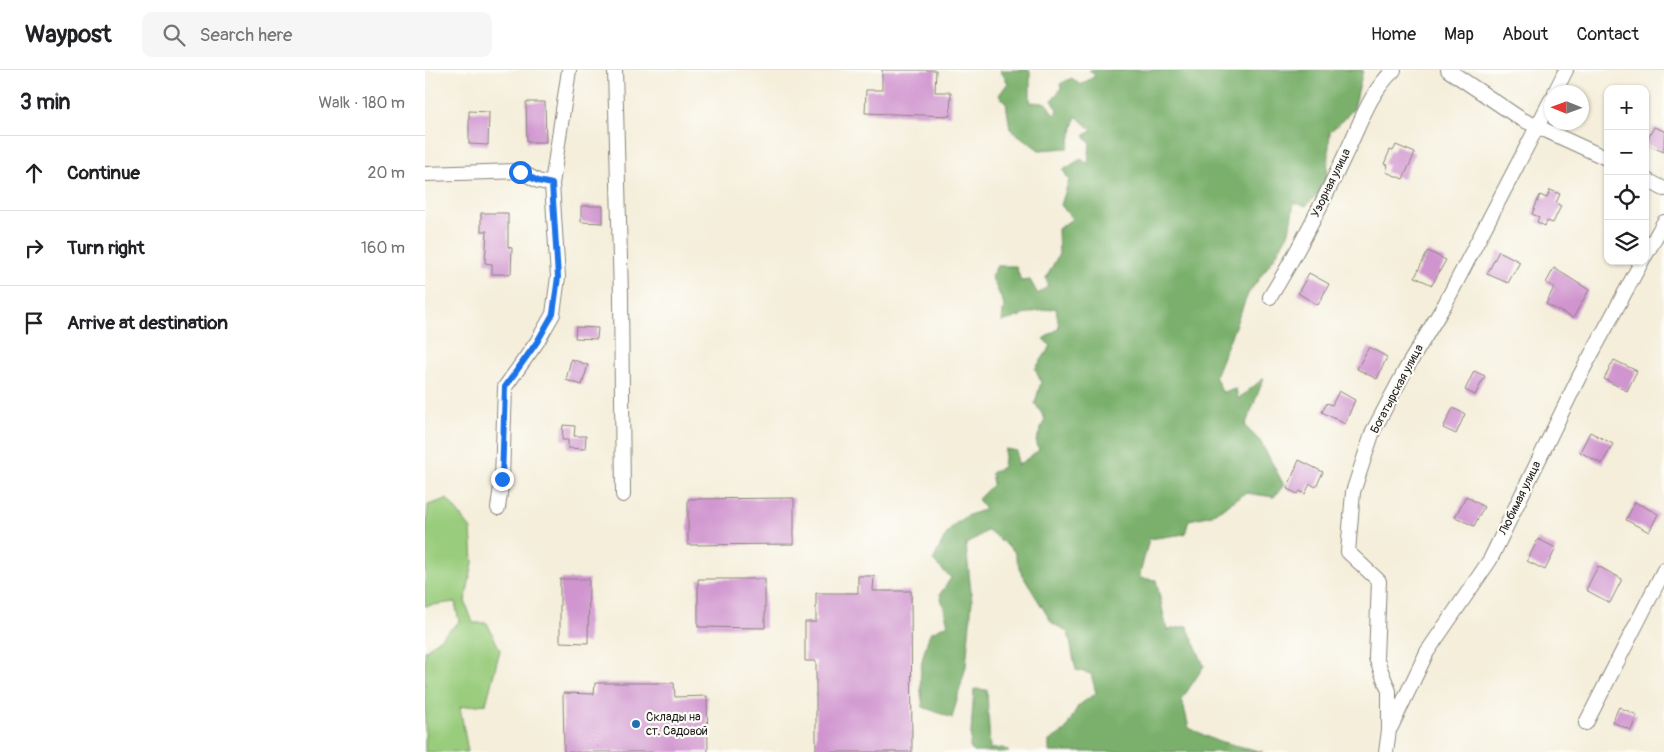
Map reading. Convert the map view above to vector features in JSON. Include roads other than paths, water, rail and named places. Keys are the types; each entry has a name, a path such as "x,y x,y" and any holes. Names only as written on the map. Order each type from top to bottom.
{"street":[{"path":"498,508 502,479 505,387 533,350 553,314 558,277 552,184 569,70"},
{"path":"615,70 621,296 623,495"},
{"name":"Узорная улица","path":"1269,297 1294,258 1348,150 1363,112 1387,77 1395,70"},
{"path":"1448,70 1521,119 1604,157"},
{"path":"1558,85 1566,70"},
{"name":"Богатырская улица","path":"1386,752 1389,730 1389,691 1376,658 1379,581 1348,552 1353,492 1373,431 1407,367 1445,304 1544,115"},
{"path":"425,174 520,172 538,181 552,184"},
{"path":"1649,181 1664,189"},
{"path":"1649,249 1664,222"},
{"name":"Любимая улица","path":"1389,730 1427,652 1490,560 1579,377 1641,265"},
{"path":"1586,723 1664,570"}],"place":[{"name":"Склады на ст. Садовой","path":"636,724"}]}
